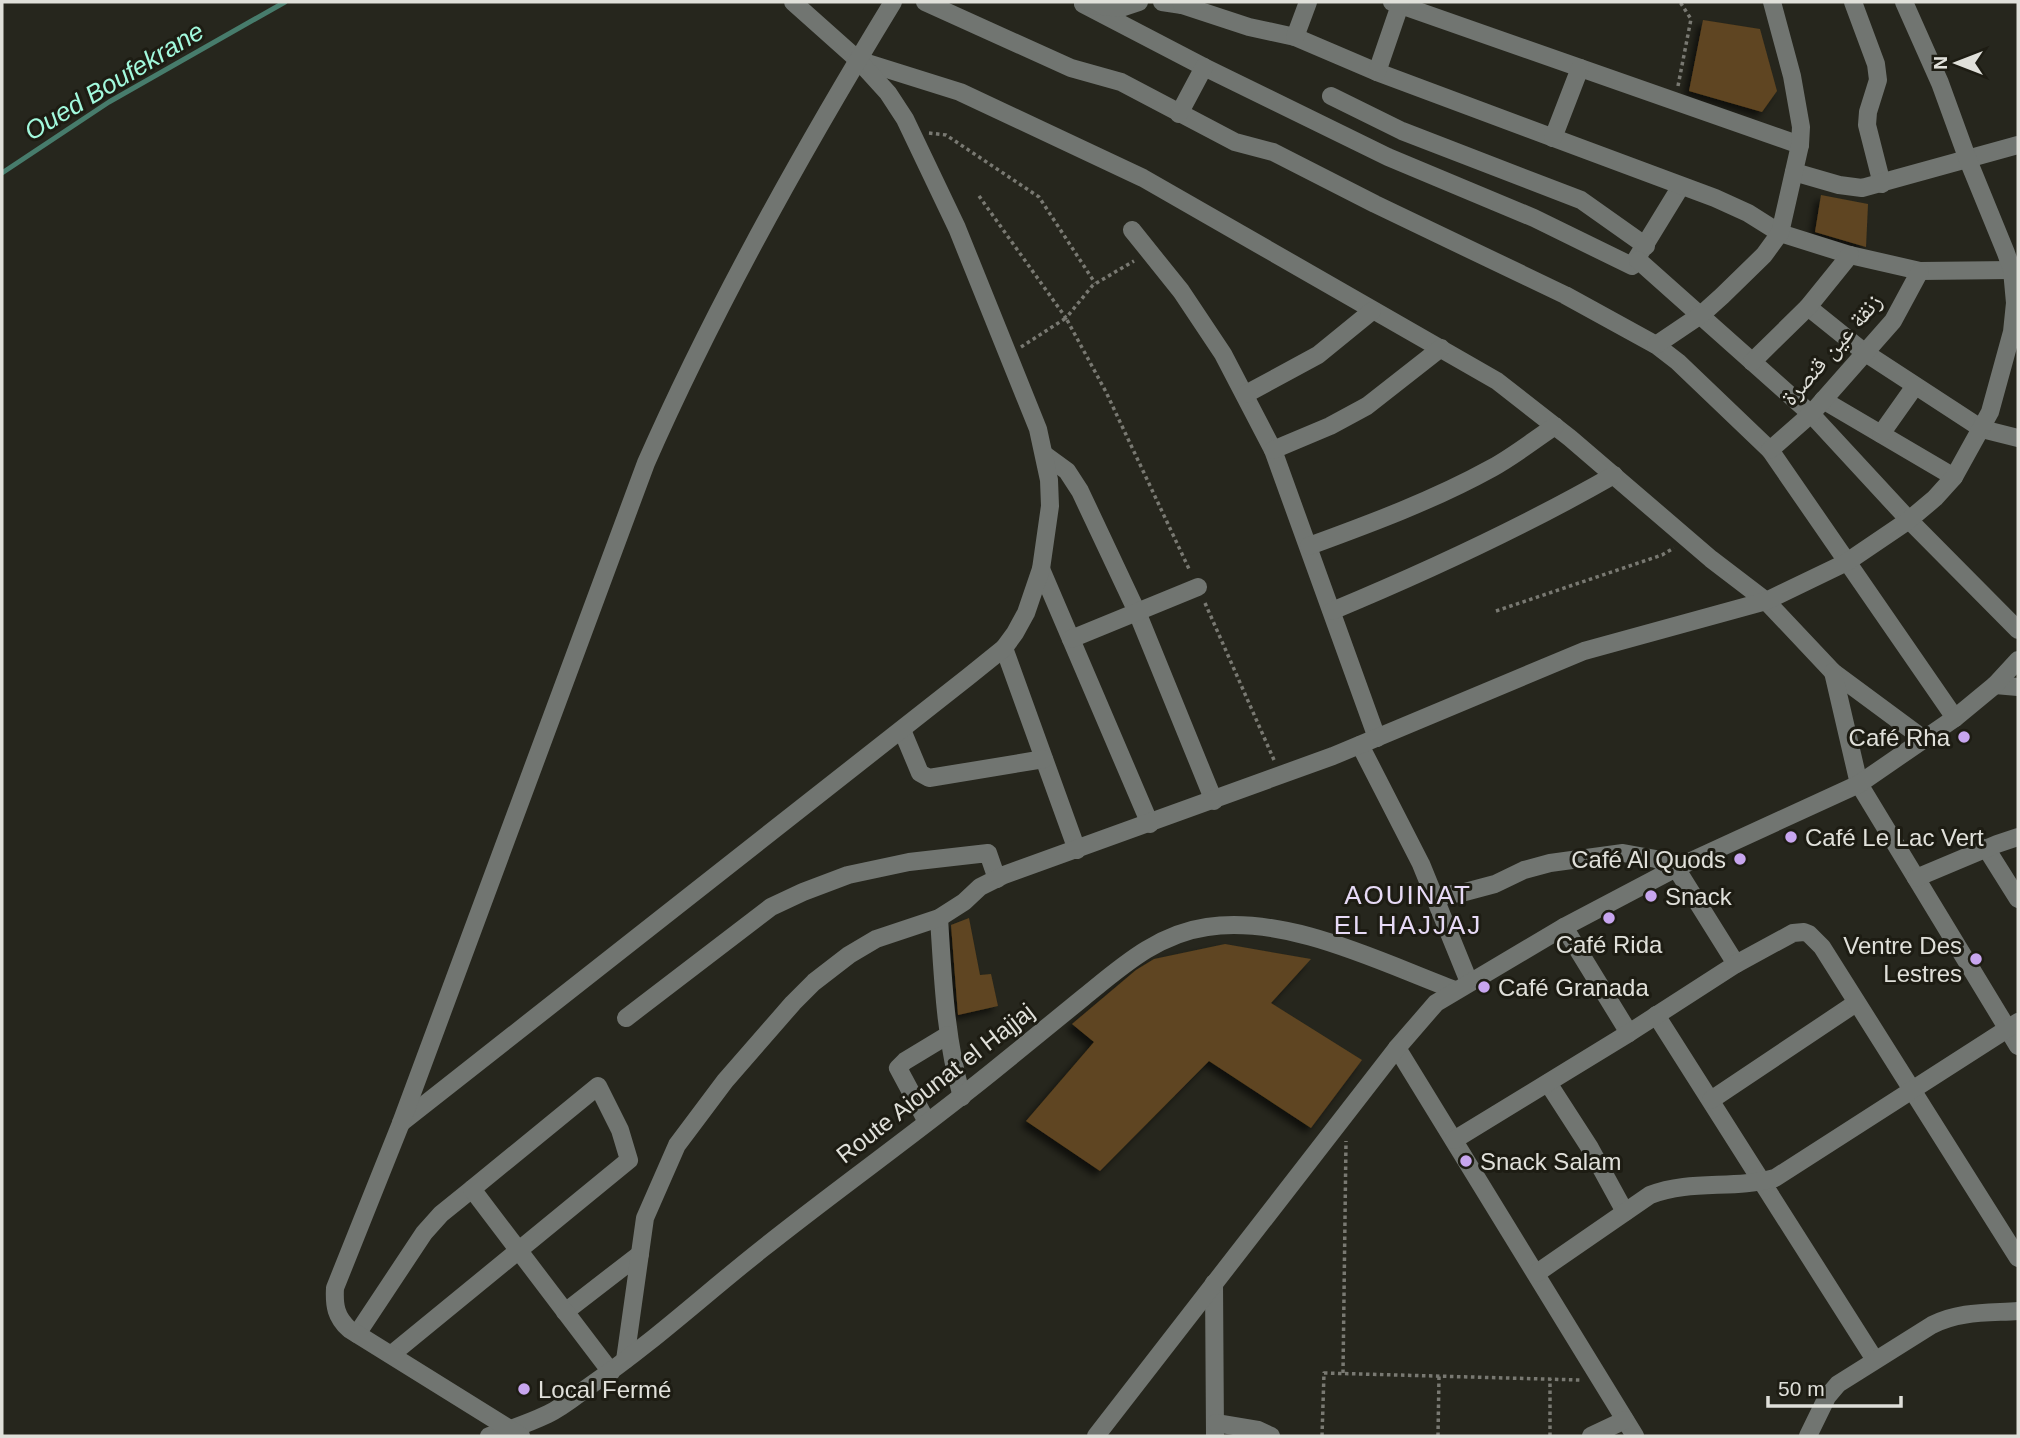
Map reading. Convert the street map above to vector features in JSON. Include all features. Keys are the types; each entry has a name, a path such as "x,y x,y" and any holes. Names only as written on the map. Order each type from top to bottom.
{"street":[{"path":"401,1123 1004,648 1026,613 1041,569 1050,506 1049,480 1038,429 957,228 911,131 888,93 858,60 793,2"},
{"path":"516,1433 357,1334 338,1319 334,1303 335,1288 401,1123 646,463 719,306 893,2"},
{"path":"925,2 1071,68 1121,82 1235,142 1273,152 1565,295 1656,345 1678,362 1770,450 1955,719"},
{"path":"1082,2 1121,8 1139,2"},
{"path":"1082,2 1204,67 1388,157 1534,218 1632,267 1681,186"},
{"path":"1163,2 1183,4 1248,27 1295,37 1377,72 1748,213 1780,233 1850,255 1920,271 2012,258"},
{"path":"1295,37 1308,2"},
{"path":"1656,345 1702,314 1763,255 1780,233 1800,145 1801,127 1792,76 1772,2"},
{"path":"1853,2 1876,64 1878,80 1868,112 1867,125 1882,184"},
{"path":"618,1366 645,1218 677,1145 725,1081 793,1003 814,982 849,955 876,939 939,918 964,902 980,887 997,878 1368,742 1584,651 1766,601 1847,562 1909,520 1935,498 1954,477 1982,429 2010,368 2015,303 2012,258 1968,160 1940,83 1904,2"},
{"path":"1377,72 1398,3 1800,145"},
{"path":"858,60 960,92 1143,178 1497,381 1766,601 1833,672 1925,740"},
{"path":"1179,114 1204,67"},
{"path":"1553,138 1580,68"},
{"path":"1331,96 1402,131 1581,200 1642,253 1752,362 1811,414 1909,520 2018,630"},
{"path":"1794,172 1839,185 1862,188 2018,145"},
{"path":"1132,230 1198,315 1246,394 1273,450 1332,611 1368,742 1435,897 1462,986"},
{"path":"1752,362 1808,307 1850,255"},
{"name":"زنقة عين قنصرة","path":"1770,450 1811,414 1893,321 1920,271"},
{"path":"1808,307 1864,352 1982,429 2018,438"},
{"path":"1246,394 1318,355 1372,311"},
{"path":"1273,450 1330,426 1367,406 1441,348"},
{"path":"1881,434 1915,386"},
{"path":"1822,400 1954,477"},
{"path":"1309,546 1382,520 1458,486 1494,467 1555,426"},
{"path":"1045,455 1067,471 1080,491 1137,612 1214,800"},
{"path":"1332,611 1423,573 1524,524 1614,475"},
{"path":"1041,569 1150,824"},
{"path":"1070,639 1198,587"},
{"path":"1004,648 1077,850"},
{"path":"1096,1436 1396,1048 1428,1011 1462,986 1564,927 1676,868 1859,784 1955,719 1995,685 2018,660"},
{"path":"1833,672 1859,784 1916,878 2013,1025 2018,1046"},
{"path":"1995,685 2018,687"},
{"path":"902,730 920,773 929,778 1044,759"},
{"path":"1916,878 2018,837"},
{"path":"1986,848 2018,899"},
{"path":"626,1018 771,907 848,875 909,862 988,853 997,878"},
{"path":"1435,897 1495,884 1524,870 1550,863 1603,854 1640,855 1667,862 1676,868 1736,964"},
{"path":"939,918 948,1035 962,1097"},
{"name":"Route Aiounat el Hajjaj","path":"489,1436 516,1433 618,1366 761,1250 962,1097 1143,951 1186,931 1244,925 1317,938 1462,986"},
{"path":"1564,927 1629,1033"},
{"path":"1454,1140 1736,964 1793,933 1804,932 1822,947 2018,1258"},
{"path":"1711,1100 1856,1003"},
{"path":"1656,1015 1875,1360"},
{"path":"1536,1273 1650,1195 1682,1186 1775,1178 2013,1025"},
{"path":"927,1122 898,1069 905,1061 948,1035"},
{"path":"1396,1048 1635,1436"},
{"path":"1548,1083 1590,1148 1625,1213"},
{"path":"357,1334 424,1233 441,1214 598,1086 620,1130 629,1160 391,1354"},
{"path":"472,1189 565,1312 618,1366"},
{"path":"565,1312 639,1254"},
{"path":"1214,1283 1215,1430 1258,1430 1271,1436"},
{"path":"1808,1436 1827,1397 1838,1384 1946,1317 2018,1311"},
{"path":"1591,1436 1625,1420"}],"path":[{"path":"1675,102 1691,19 1680,2"},
{"path":"911,131 946,135 1039,197 1096,283"},
{"path":"979,196 1066,318 1106,392 1198,587 1280,774"},
{"path":"1007,355 1066,318 1093,285 1137,260"},
{"path":"1496,611 1662,555 1688,539"},
{"path":"1343,1373 1347,1112"},
{"path":"1322,1436 1324,1373 1601,1381"},
{"path":"1438,1436 1439,1376"},
{"path":"1550,1380 1550,1436"}],"building":[{"path":"1703,20 1760,29 1777,91 1762,112 1689,91"},
{"path":"1821,195 1868,204 1866,247 1815,232"},
{"path":"969,918 980,975 991,974 998,1006 958,1015 951,925"},
{"path":"1225,944 1311,959 1271,1003 1362,1060 1311,1128 1209,1061 1100,1171 1026,1121 1094,1042 1072,1024 1136,970 1154,959"}],"waterway":[{"name":"Oued Boufekrane","path":"2,173 109,102 285,2"}],"place":[{"name":"Café Rha","path":"1964,737"},
{"name":"Café Le Lac Vert","path":"1791,837"},
{"name":"Café Al Quods","path":"1740,859"},
{"name":"Snack","path":"1651,896"},
{"name":"Café Rida","path":"1609,918"},
{"name":"Ventre Des Lestres","path":"1976,959"},
{"name":"Café Granada","path":"1484,987"},
{"name":"Snack Salam","path":"1466,1161"},
{"name":"Local Fermé","path":"524,1389"}],"district":[{"name":"AOUINAT EL HAJJAJ","path":"1408,910"}]}
